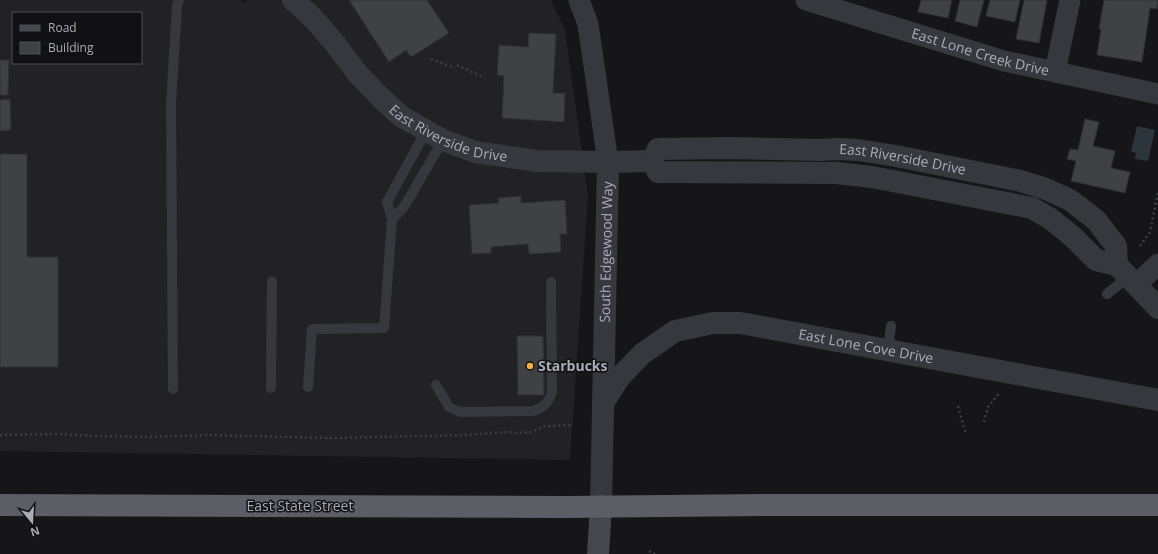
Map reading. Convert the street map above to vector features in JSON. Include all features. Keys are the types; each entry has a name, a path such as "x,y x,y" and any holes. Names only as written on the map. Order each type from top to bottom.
{"highway":[{"name":"East State Street","path":"0,505 1158,505"}],"main road":[{"path":"598,554 601,506"}],"street":[{"name":"East Riverside Drive","path":"293,0 312,17 333,41 357,73 381,98 402,116 434,135 475,152 537,161 652,161"},
{"name":"South Edgewood Way","path":"579,0 588,24 608,162 601,506"},
{"name":"East Lone Creek Drive","path":"806,0 1004,61 1158,94"},
{"path":"1056,72 1070,0"},
{"name":"East Riverside Drive","path":"652,161 658,149 839,149 858,150 896,156 1021,180 1070,200 1096,220 1116,246 1127,276"},
{"name":"East Riverside Drive","path":"652,161 658,172 836,173 872,177 1032,208 1051,219 1096,260 1127,276"},
{"path":"1158,264 1127,276 1158,308"},
{"name":"East Lone Cove Drive","path":"603,403 619,378 642,354 675,332 713,323 740,323 1158,400"}],"lane":[{"path":"173,389 171,104 177,6 179,0"},
{"path":"308,387 312,329 384,328 392,219 387,202 434,135"},
{"path":"392,219 404,207 434,135"},
{"path":"1107,294 1127,276"},
{"path":"271,388 272,281"},
{"path":"436,385 449,406 460,412 534,411 542,408 548,402 552,392 551,282"},
{"path":"888,350 891,326"}],"path":[{"path":"432,59 485,78"},
{"path":"1140,246 1150,232 1158,192"},
{"path":"984,422 988,407 1000,392"},
{"path":"958,406 966,434"},
{"path":"0,435 210,435 330,438 465,435 507,432 519,433 532,432 542,427 571,425"},
{"path":"649,551 654,554"}],"shaded area":[{"path":"0,0 239,0 246,3 247,0 551,0 565,30 588,196 570,460 0,451"},
{"path":"1137,126 1155,130 1148,161 1135,159 1136,153 1131,152"}],"building":[{"path":"349,0 427,0 449,33 411,57 406,50 389,62"},
{"path":"921,0 952,0 948,18 918,12"},
{"path":"960,0 984,0 977,27 955,21"},
{"path":"990,0 1020,0 1015,22 986,16"},
{"path":"1024,0 1047,0 1039,43 1016,39"},
{"path":"1104,0 1158,0 1157,9 1150,8 1142,62 1097,55 1101,29 1099,29"},
{"path":"529,33 556,34 553,93 565,93 564,122 502,118 504,76 497,75 499,45 528,47"},
{"path":"0,60 9,60 8,95 0,95"},
{"path":"10,99 11,130 0,131 0,100"},
{"path":"1085,119 1099,122 1093,146 1115,151 1111,168 1130,172 1125,193 1071,181 1076,161 1067,159 1070,149 1078,150"},
{"path":"0,154 27,154 27,257 58,257 58,367 0,367"},
{"path":"521,196 521,203 565,200 567,234 560,234 561,252 529,254 528,244 491,247 491,253 472,254 469,205 499,203 498,198"},
{"name":"Starbucks","path":"517,336 543,336 544,395 518,395"}],"place":[{"name":"Starbucks","path":"530,366"}]}
